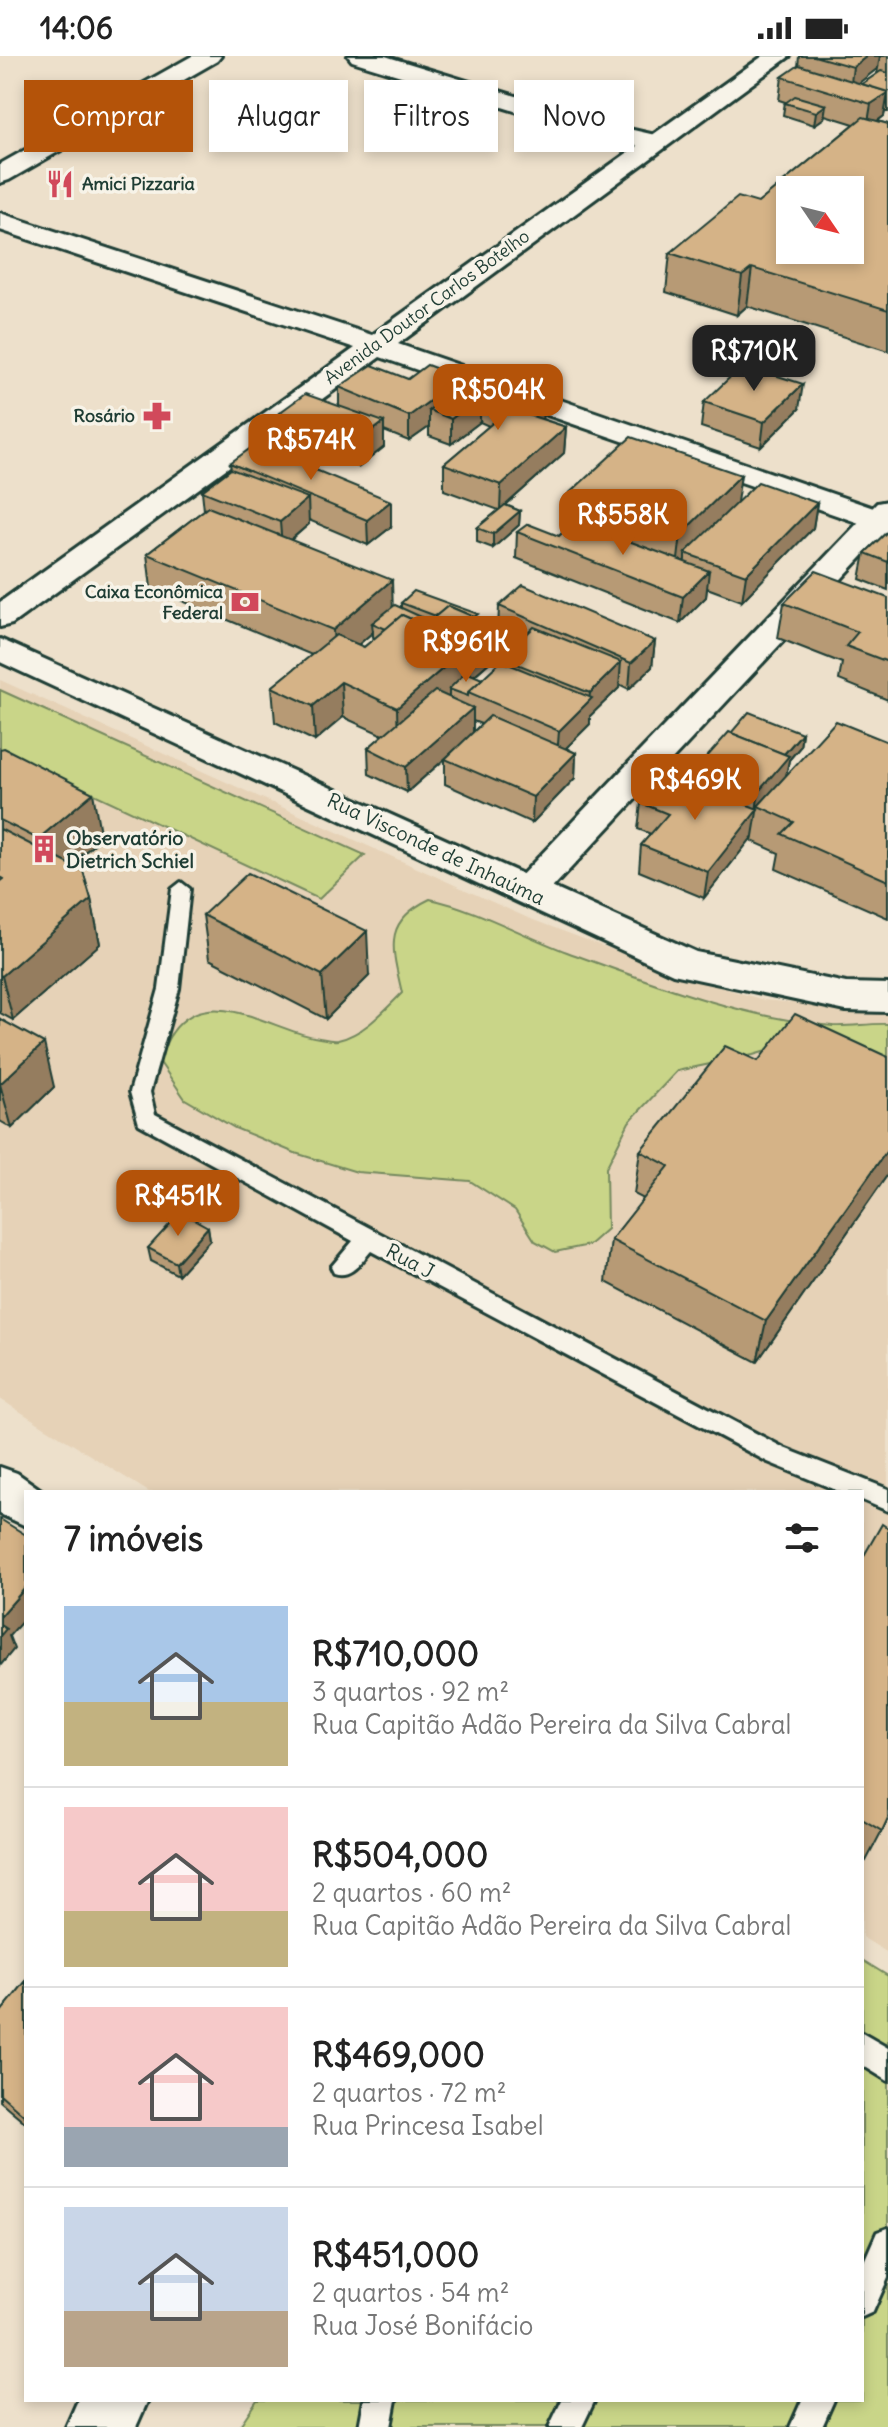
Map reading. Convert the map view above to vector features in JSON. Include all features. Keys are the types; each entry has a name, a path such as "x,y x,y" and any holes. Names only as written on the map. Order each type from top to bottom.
{"main road":[{"path":"0,175 209,56"},
{"path":"360,56 605,131 655,142"},
{"name":"Avenida Doutor Carlos Botelho","path":"0,617 778,56"},
{"path":"0,221 885,518 528,891"},
{"name":"Rua Visconde de Inhaúma","path":"0,649 687,964 846,997 888,998"},
{"path":"0,1488 24,1504"},
{"path":"98,2427 115,2402"}],"lane":[{"name":"Rua J","path":"181,889 169,989 140,1092 146,1118 178,1138 776,1455 863,1490"},
{"path":"342,1267 369,1239"},
{"name":"Rua J","path":"864,1490 888,1500"},
{"path":"864,2048 888,2066"},
{"path":"864,2297 888,2243"},
{"path":"375,2427 380,2402"},
{"path":"565,2427 578,2402"},
{"path":"806,2427 817,2402"}],"shaded area":[{"path":"0,680 528,918 682,976 764,1000 815,1005 847,1013 888,1014 888,1953 864,1938 864,1490 146,1490 0,1399"}],"green space":[{"path":"0,690 365,855 319,899 0,750"},
{"path":"430,899 465,909 550,945 698,998 799,1022 833,1026 888,1024 888,1084 787,1045 677,1071 629,1122 606,1168 607,1229 589,1245 555,1252 535,1241 515,1210 470,1181 357,1172 295,1153 235,1128 185,1099 159,1061 170,1036 186,1018 203,1011 221,1010 326,1039 338,1040 356,1033 402,993 394,950 397,927 404,917"},
{"path":"864,1961 888,1976 888,2427 239,2427 256,2402 864,2402"}],"building":[{"path":"814,56 867,56 853,67"},
{"path":"799,65 888,93 871,104 782,77"},
{"path":"881,71 888,73 888,92 862,84"},
{"path":"795,96 826,105 816,112 785,103"},
{"path":"863,117 888,124 888,310 752,268 742,276 670,253 738,197 758,203 776,188 776,264 864,264 864,176 791,176"},
{"path":"372,365 408,379 427,365 461,378 409,416 339,387"},
{"path":"743,365 803,384 764,422 704,402"},
{"path":"472,377 543,403 529,415 566,427 501,485 444,464 510,408 480,397 451,419 429,410"},
{"path":"305,394 384,422 358,442 279,413"},
{"path":"631,437 741,475 681,534 627,514 622,520 564,498"},
{"path":"255,445 391,501 367,520 230,463"},
{"path":"231,469 308,498 280,522 202,491"},
{"path":"758,482 817,503 746,575 685,553"},
{"path":"505,505 520,511 493,534 477,528"},
{"path":"208,507 392,580 333,630 147,554"},
{"path":"575,521 709,571 683,597 517,532 528,524 559,536"},
{"path":"888,531 888,562 865,553"},
{"path":"816,571 888,598 888,662 846,646 858,632 784,603"},
{"path":"523,585 655,641 631,663 499,606"},
{"path":"414,591 478,614 474,617 448,606 436,616 401,603"},
{"path":"395,605 430,621 425,625 402,615 386,629 372,623"},
{"path":"448,606 493,625 397,708 341,682 313,706 272,687 336,635 364,647 402,615 425,625"},
{"path":"534,627 621,662 590,693 502,658"},
{"path":"501,661 592,698 559,731 468,692"},
{"path":"466,672 482,679 468,692 468,696 449,689"},
{"path":"435,691 473,708 406,767 368,748"},
{"path":"749,712 802,733 784,754 731,733"},
{"path":"490,716 576,753 533,797 445,759"},
{"path":"836,721 888,742 888,881 782,834 794,822 758,806"},
{"path":"729,732 789,756 759,791 698,767"},
{"path":"4,748 93,793 38,839 0,820 0,749"},
{"path":"667,773 758,809 708,872 641,845 668,814 641,803"},
{"path":"0,829 83,871 91,899 2,976 0,882 4,879 0,877"},
{"path":"248,873 367,931 322,975 203,915"},
{"path":"795,1014 888,1057 888,1149 766,1321 611,1240 669,1166 640,1151 725,1046 758,1061"},
{"path":"0,1019 44,1043 0,1084"},
{"path":"181,1212 208,1227 176,1263 148,1248"},
{"path":"0,1519 24,1534 24,1589 0,1617"},
{"path":"882,1524 888,1528 888,1818 882,1831 864,1820 864,1556"},
{"path":"24,1983 24,2115 0,2094 0,2013"}],"place":[{"name":"Amici Pizzaria","path":"60,184"},
{"name":"Rosário","path":"157,416"},
{"name":"Caixa Econômica Federal","path":"245,602"},
{"name":"Observatório Dietrich Schiel","path":"44,849"}]}
